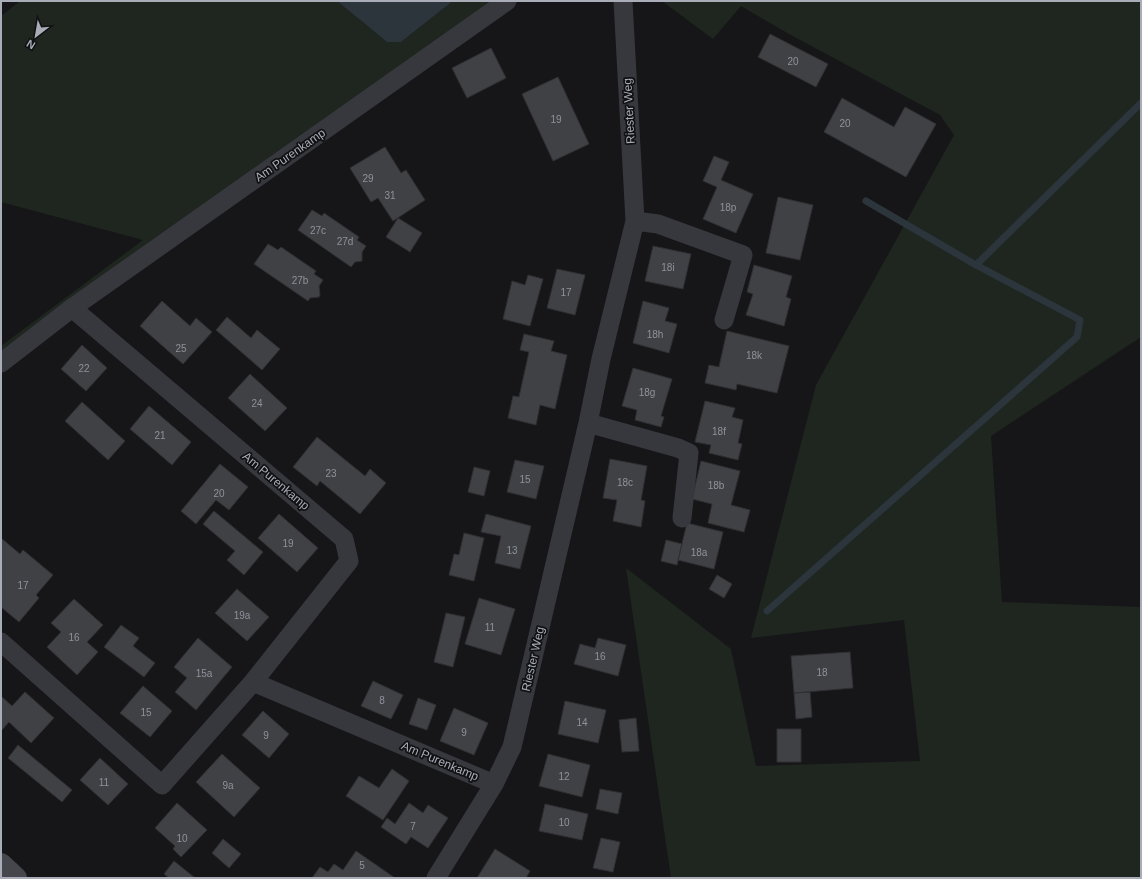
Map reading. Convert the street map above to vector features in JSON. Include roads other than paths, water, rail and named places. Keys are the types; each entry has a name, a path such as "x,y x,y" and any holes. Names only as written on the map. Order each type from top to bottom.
{"street":[{"name":"Am Purenkamp","path":"1,363 72,308 507,1"},
{"name":"Riester Weg","path":"436,878 494,784 512,747 588,423 601,359 635,221 622,1"},
{"path":"635,221 658,224 743,255 724,320"},
{"name":"Am Purenkamp","path":"1,642 162,785 253,682 349,561 344,538 72,308"},
{"path":"588,423 678,448 689,453 682,518"},
{"name":"Am Purenkamp","path":"253,682 494,784"},
{"path":"1,864 16,878"}],"waterway":[{"path":"976,265 1141,103"},
{"path":"767,611 1077,337 1080,320 976,265 866,201"}]}
